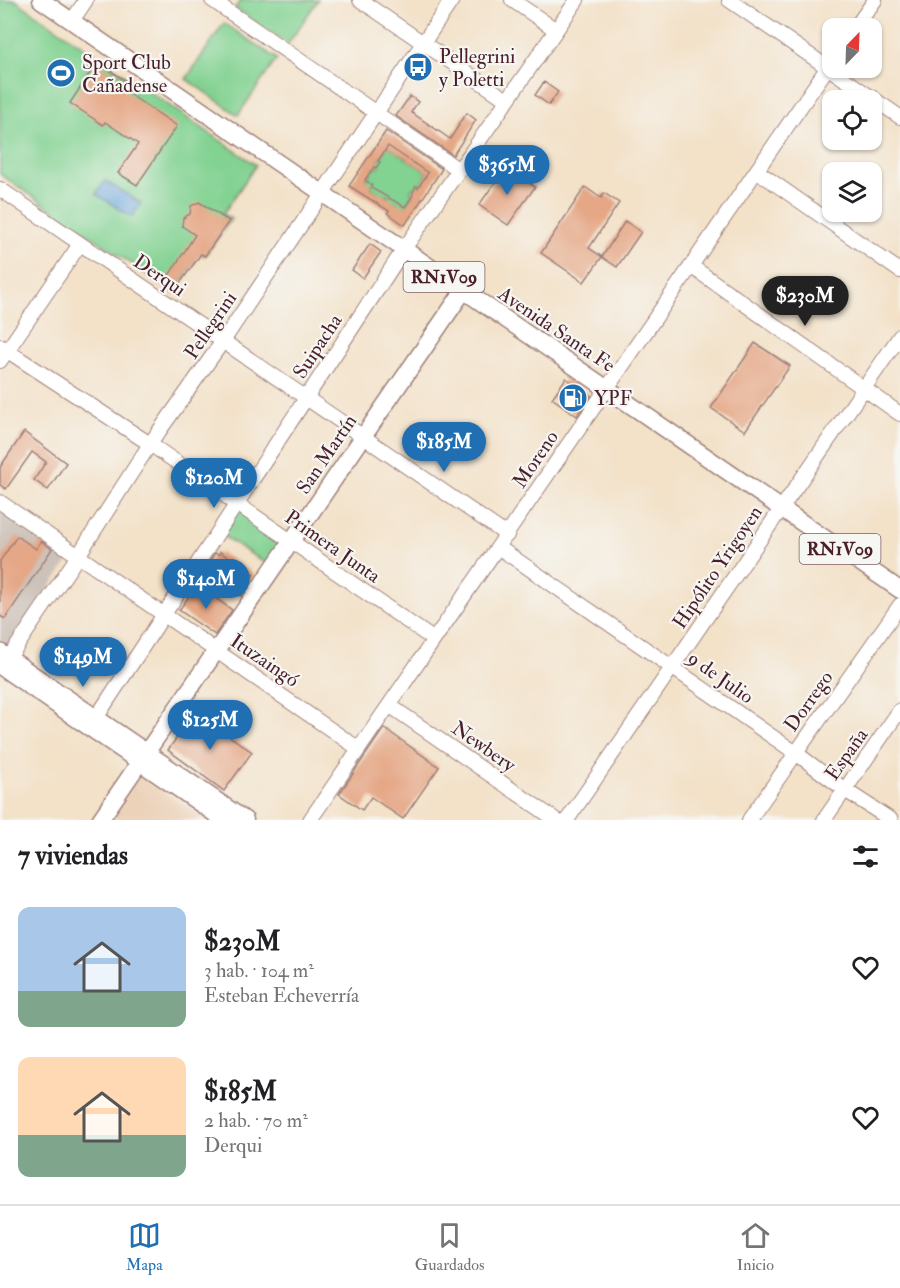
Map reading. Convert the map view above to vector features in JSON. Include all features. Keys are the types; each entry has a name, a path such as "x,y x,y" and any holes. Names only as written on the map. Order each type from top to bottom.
{"main road":[{"name":"Avenida Santa Fe","path":"41,0 900,590"},
{"name":"San Martín","path":"100,820 464,290"},
{"path":"2,663 96,718 224,820"},
{"path":"2,663 143,757 245,820"}],"street":[{"path":"72,21 86,0"},
{"path":"212,0 459,170"},
{"path":"360,0 507,100"},
{"name":"Pellegrini","path":"2,663 78,556 150,444 223,341 452,0"},
{"path":"512,0 556,30"},
{"name":"Suipacha","path":"96,718 404,249 577,0"},
{"path":"729,0 822,59"},
{"path":"862,18 875,0"},
{"name":"Moreno","path":"310,820 822,76"},
{"path":"848,78 900,117"},
{"path":"757,171 900,271"},
{"name":"Derqui","path":"0,189 507,535"},
{"path":"2,352 80,244"},
{"path":"691,267 900,414"},
{"name":"Hipólito Yrigoyen","path":"567,820 900,336"},
{"name":"Primera Junta","path":"2,352 150,444 433,639"},
{"name":"Ituzaingó","path":"0,502 359,748"},
{"name":"9 de Julio","path":"498,547 796,753 844,790 891,820"},
{"name":"Dorrego","path":"749,820 900,605"},
{"name":"Newbery","path":"389,705 556,820"},
{"name":"España","path":"824,820 900,710"}],"shaded area":[{"path":"0,507 71,557 0,658"},
{"path":"138,776 201,817 199,820 110,820"}],"green space":[{"name":"Sport Club Cañadense","path":"0,0 15,0 256,165 223,214 231,219 205,256 200,254 174,293 0,174"},
{"path":"241,0 318,0 288,44 235,8"},
{"path":"224,23 277,59 238,115 186,79"},
{"path":"388,146 428,173 418,188 413,188 411,191 413,195 404,209 398,203 387,199 389,196 385,197 371,188 372,185 364,183 374,167 378,168 380,165 378,161"},
{"path":"236,503 292,541 273,568 217,532"}],"water":[{"path":"105,181 141,203 132,217 96,194"}],"building":[{"path":"97,62 131,84 126,92 177,126 137,185 118,173 138,144 105,122 103,125 70,103"},
{"path":"544,82 558,92 549,105 535,95"},
{"path":"410,96 418,102 411,112 450,139 467,113 476,120 453,155 396,116"},
{"path":"386,131 442,169 405,225 387,213 389,211 349,186","holes":["388,146 428,173 418,188 416,186 405,207 371,188 372,185 365,180 374,167 376,168"]},
{"path":"506,167 535,187 508,225 479,205"},
{"path":"585,187 601,198 604,193 619,203 589,248 602,257 584,282 541,253"},
{"path":"199,202 229,221 205,256 201,254 175,290 164,283 195,235 182,226 183,218 190,214 191,206"},
{"path":"625,221 641,232 617,267 602,257"},
{"path":"370,244 381,252 363,278 352,270"},
{"path":"755,343 790,366 745,431 711,408"},
{"name":"YPF","path":"566,378 591,396 577,416 552,398"},
{"path":"24,432 66,463 48,490 34,480 46,462 32,452 6,489 0,485 0,467"},
{"path":"17,536 36,549 41,541 52,549 5,619 0,616 0,561"},
{"path":"220,552 254,574 241,596 203,571 215,553 219,555"},
{"path":"197,585 232,610 215,635 179,610"},
{"path":"195,712 252,752 224,791 168,750"},
{"path":"384,728 439,767 403,819 371,797 362,810 339,794"}],"place":[{"name":"Pellegrini y Poletti","path":"418,67"},
{"name":"Sport Club Cañadense","path":"61,73"},
{"name":"YPF","path":"573,398"}]}
